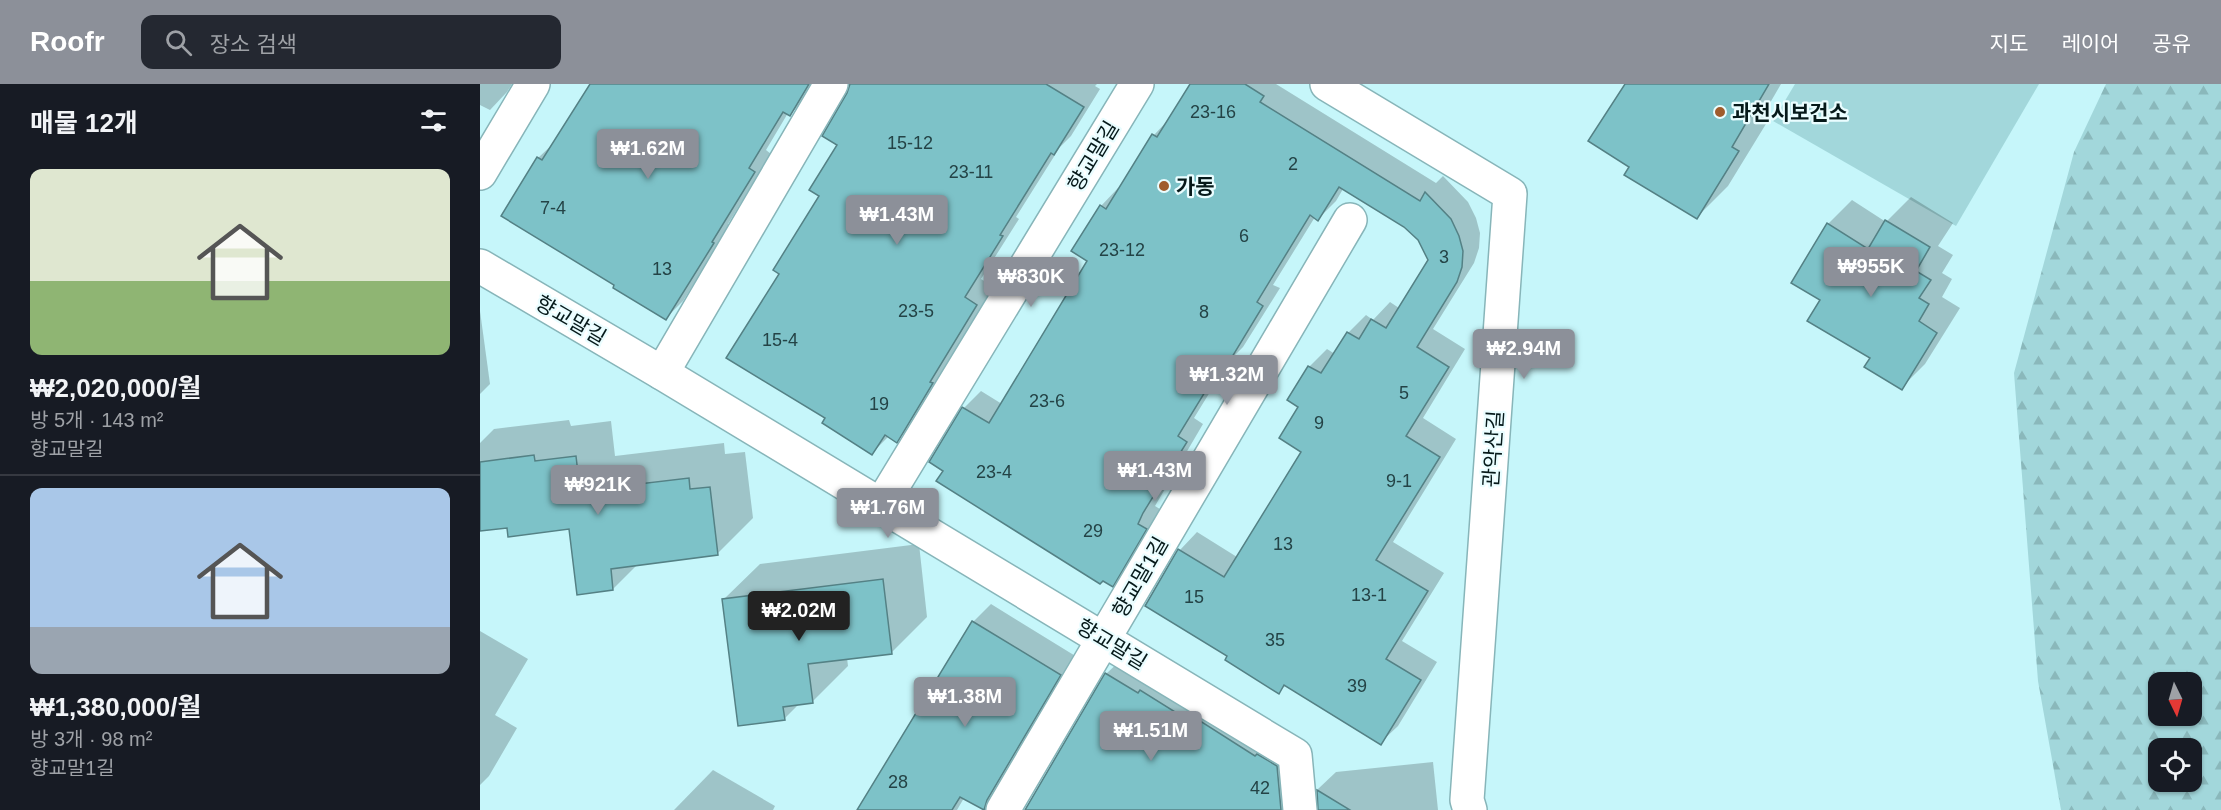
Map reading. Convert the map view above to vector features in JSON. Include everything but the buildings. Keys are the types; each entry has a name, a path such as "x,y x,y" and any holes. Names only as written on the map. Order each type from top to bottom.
{"street":[{"path":"480,173 533,84"},
{"path":"662,373 831,84"},
{"name":"향교말길","path":"880,505 1137,84"},
{"name":"관악산길","path":"1327,84 1510,194 1467,800 1470,810"},
{"name":"향교말1길","path":"1003,810 1350,220"},
{"name":"향교말길","path":"480,266 662,373 1295,755 1300,810"}],"green space":[{"path":"1795,84 2039,84 1956,226 1773,121"},
{"path":"2106,84 2221,84 2221,810 2061,810 2038,681 2014,373 2074,152"}],"place":[{"name":"과천시보건소","path":"1720,112"},
{"name":"가동","path":"1164,186"}]}
